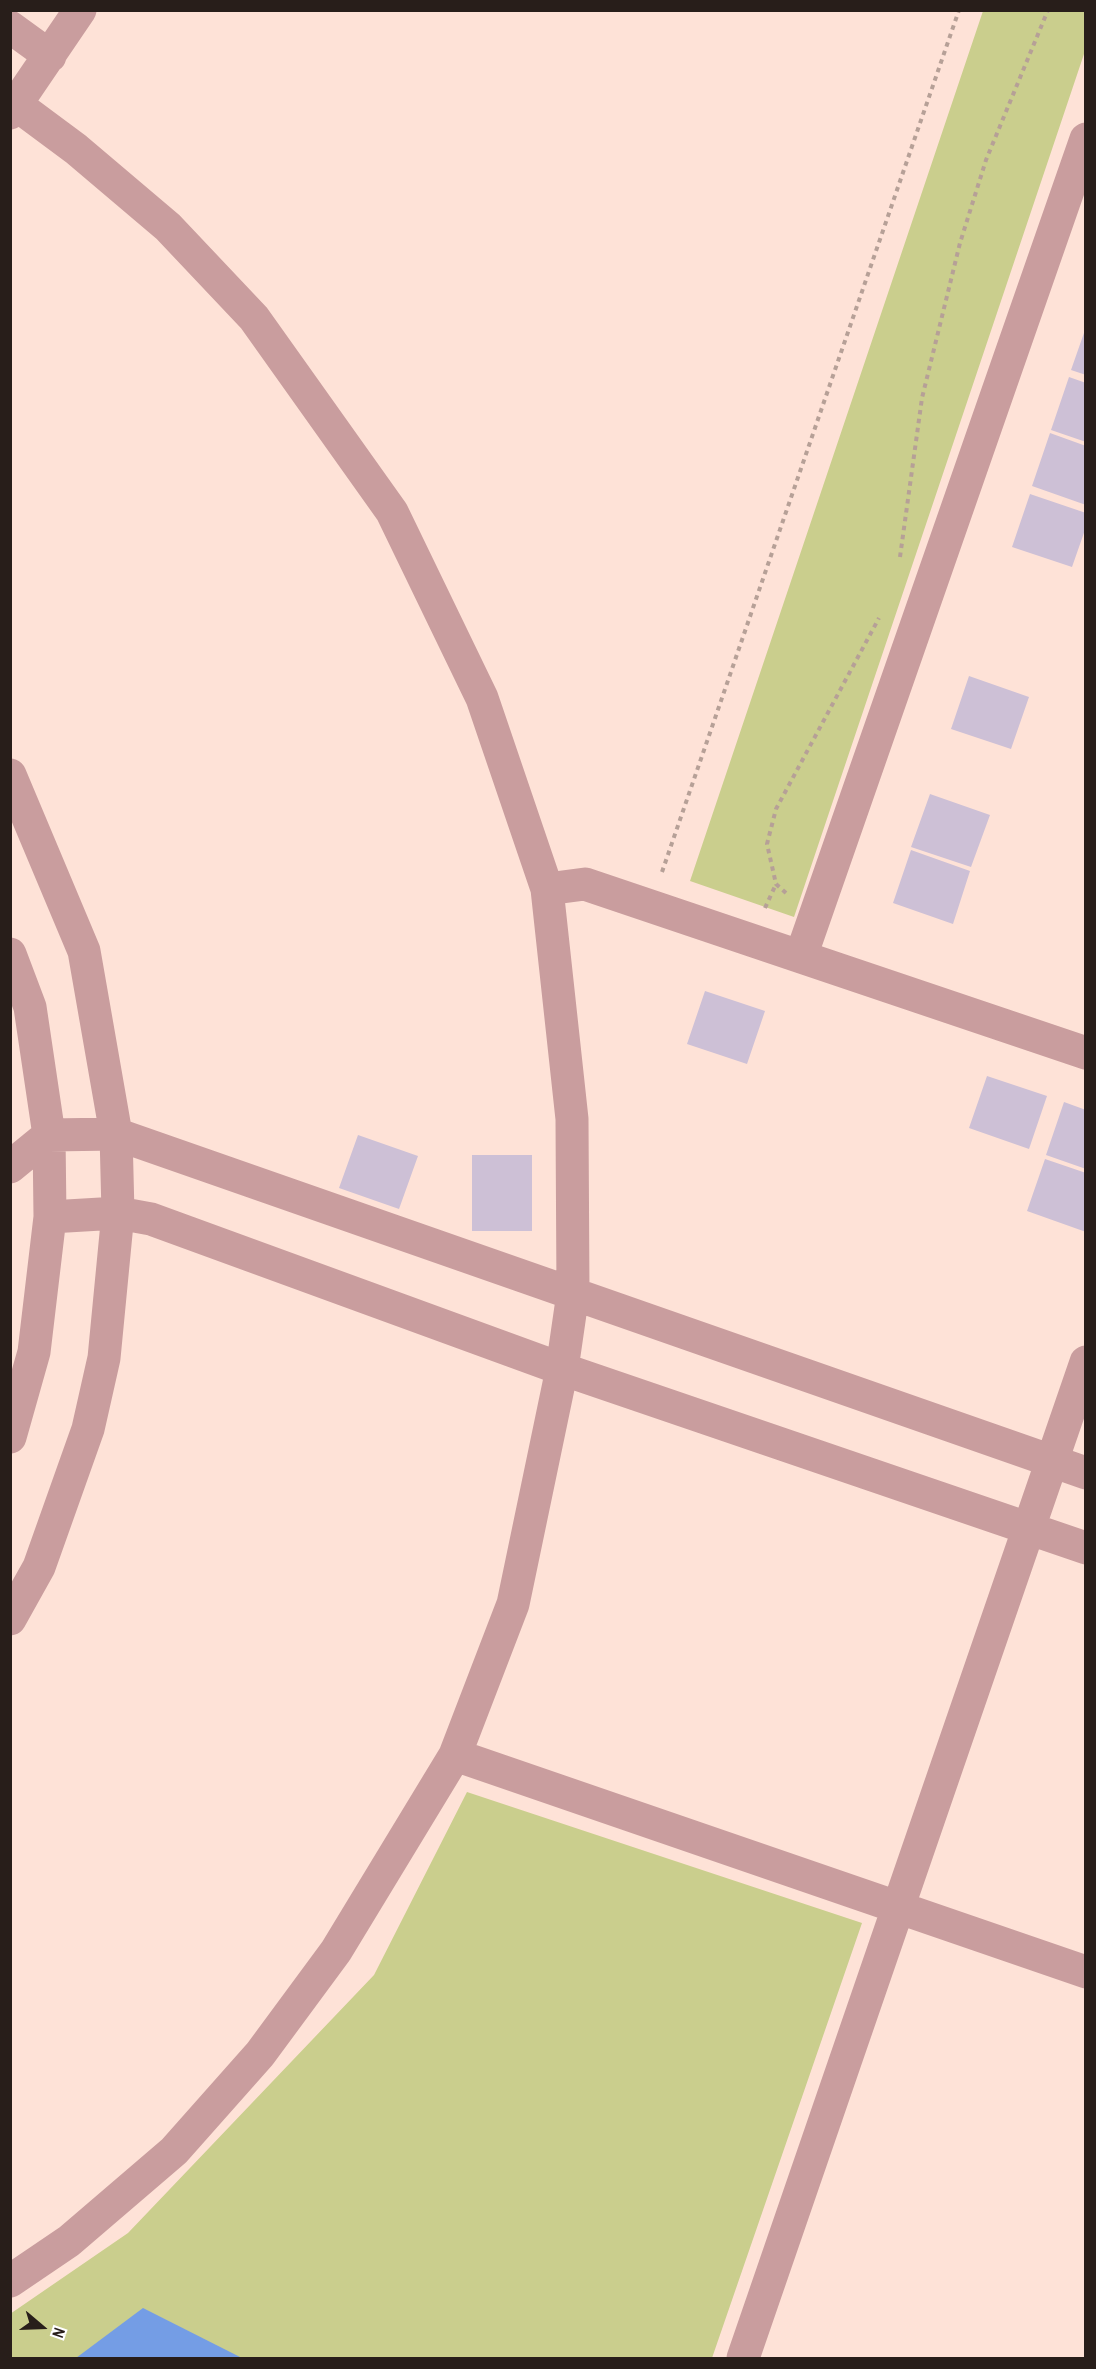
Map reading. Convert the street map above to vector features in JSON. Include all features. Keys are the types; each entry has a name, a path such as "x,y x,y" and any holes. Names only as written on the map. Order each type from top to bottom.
{"street":[{"path":"10,2281 69,2241 174,2151 260,2054 336,1951 455,1755 513,1604 562,1369 573,1293 572,1119 547,889 482,698 392,512 254,318 168,227 76,149 13,106 80,10"},
{"path":"10,27 50,56"},
{"path":"801,956 1086,139"},
{"path":"10,775 84,951 116,1134 118,1213 104,1358 88,1429 39,1566 10,1619"},
{"path":"547,889 585,884 1086,1053"},
{"path":"10,954 30,1007 49,1136 50,1217 34,1352 10,1437"},
{"path":"10,1167 49,1136 116,1134 1086,1473"},
{"path":"50,1217 118,1213 151,1219 562,1369 1086,1548"},
{"path":"743,2358 1086,1362"},
{"path":"455,1755 1086,1972"}],"path":[{"path":"650,906 959,10"},
{"path":"899,561 922,398 960,243 986,160 1048,10"},
{"path":"815,919 776,884 767,844 776,809 881,612"}],"green space":[{"path":"983,11 1085,11 1085,51 794,917 690,881"},
{"path":"467,1792 862,1923 712,2358 11,2358 10,2314 128,2233 374,1975"}],"water":[{"path":"143,2308 242,2358 76,2358"}],"building":[{"path":"1086,330 1086,375 1071,370"},
{"path":"1069,377 1086,383 1086,442 1051,430"},
{"path":"1050,433 1086,446 1086,505 1032,486"},
{"path":"1030,494 1086,513 1086,527 1072,567 1012,547"},
{"path":"969,676 1029,697 1011,749 951,729"},
{"path":"930,794 990,815 971,867 911,847"},
{"path":"911,850 970,871 953,924 893,903"},
{"path":"705,991 765,1011 747,1064 687,1044"},
{"path":"987,1076 1047,1096 1029,1149 969,1128"},
{"path":"1064,1102 1086,1110 1086,1169 1046,1155"},
{"path":"358,1135 418,1156 399,1209 339,1188"},
{"path":"472,1155 532,1155 532,1231 472,1231"},
{"path":"1045,1159 1086,1173 1086,1232 1027,1211"}]}
